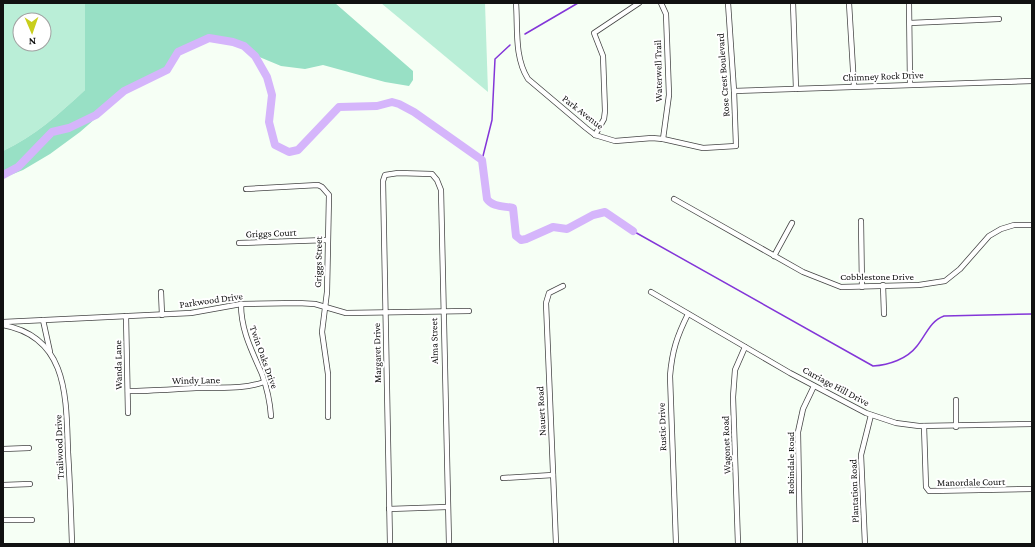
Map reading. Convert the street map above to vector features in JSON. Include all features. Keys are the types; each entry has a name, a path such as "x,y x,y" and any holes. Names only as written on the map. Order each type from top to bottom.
{"street":[{"name":"Park Avenue","path":"516,3 519,60 522,70 528,79 595,135 615,141 663,139 703,148 736,146"},
{"path":"595,135 604,118 605,111 603,56 594,33 639,3"},
{"name":"Waterwell Trail","path":"661,3 666,14 669,95 663,139"},
{"name":"Rose Crest Boulevard","path":"728,3 736,146"},
{"path":"793,3 796,89"},
{"path":"849,3 854,86"},
{"path":"909,3 910,84"},
{"path":"910,23 1000,19"},
{"name":"Chimney Rock Drive","path":"734,91 1032,81"},
{"name":"Alma Street","path":"398,173 432,174 439,184 449,544"},
{"name":"Margaret Drive","path":"390,544 383,181 385,175 398,173"},
{"name":"Griggs Street","path":"246,189 318,185 322,187 329,195 325,307 322,332 328,374 328,417"},
{"name":"Cobblestone Drive","path":"674,199 803,272 827,283 841,287 919,285 945,281 960,270 989,236 1001,229 1014,225 1032,225"},
{"path":"861,221 862,287"},
{"path":"774,256 792,223"},
{"name":"Griggs Court","path":"239,243 327,240"},
{"path":"883,285 884,314"},
{"name":"Nauert Road","path":"556,544 546,303 549,293 562,286"},
{"path":"161,292 162,315"},
{"name":"Carriage Hill Drive","path":"651,292 814,386 871,415 896,423 924,426 956,427 1032,424"},
{"name":"Parkwood Drive","path":"3,323 191,314 241,304 298,303 325,307 346,313 468,311"},
{"name":"Twin Oaks Drive","path":"241,304 243,329 264,382 271,416"},
{"name":"Rustic Drive","path":"676,544 670,376 671,354 678,333 688,314"},
{"name":"Wanda Lane","path":"126,316 128,413"},
{"name":"Trailwood Drive","path":"43,320 50,353"},
{"name":"Trailwood Drive","path":"3,323 27,333 43,345 59,368 67,404 72,544"},
{"name":"Wagonet Road","path":"738,544 733,397 735,370 745,347"},
{"name":"Windy Lane","path":"128,391 195,388 226,389 252,386 264,382"},
{"name":"Robindale Road","path":"800,544 798,432 803,409 814,386"},
{"path":"956,400 956,427"},
{"name":"Plantation Road","path":"865,544 861,455 871,415"},
{"name":"Manordale Court","path":"924,426 926,487 929,491 1032,489"},
{"path":"3,449 29,448"},
{"path":"503,478 553,475"},
{"path":"3,485 30,484"},
{"path":"389,509 447,507"},
{"path":"3,520 32,520"}],"green space":[{"path":"3,3 85,3 85,90 56,116 26,139 3,151"},
{"path":"85,3 335,3 413,71 413,80 409,86 385,82 323,65 305,69 281,66 257,56 243,44 221,39 191,43 182,48 172,68 135,84 80,132 50,154 23,170 3,178 3,151 26,139 56,116 85,90"},
{"path":"381,3 485,3 488,92"}],"waterway":[{"path":"525,34 578,3"},
{"path":"3,175 18,167 52,132 69,128 96,115 124,91 167,70 178,52 209,38 233,42 244,46 255,56 267,77 272,95 269,122 275,145 289,152 298,150 339,107 377,106 392,102 414,112 482,160 487,199 492,204 513,208 516,236 521,240 553,227 567,229 593,215 605,212 633,231"},
{"path":"482,160 492,120 495,59 510,45"},
{"path":"633,231 873,366 891,363 903,358 913,351 935,321 944,316 1032,314"}]}
